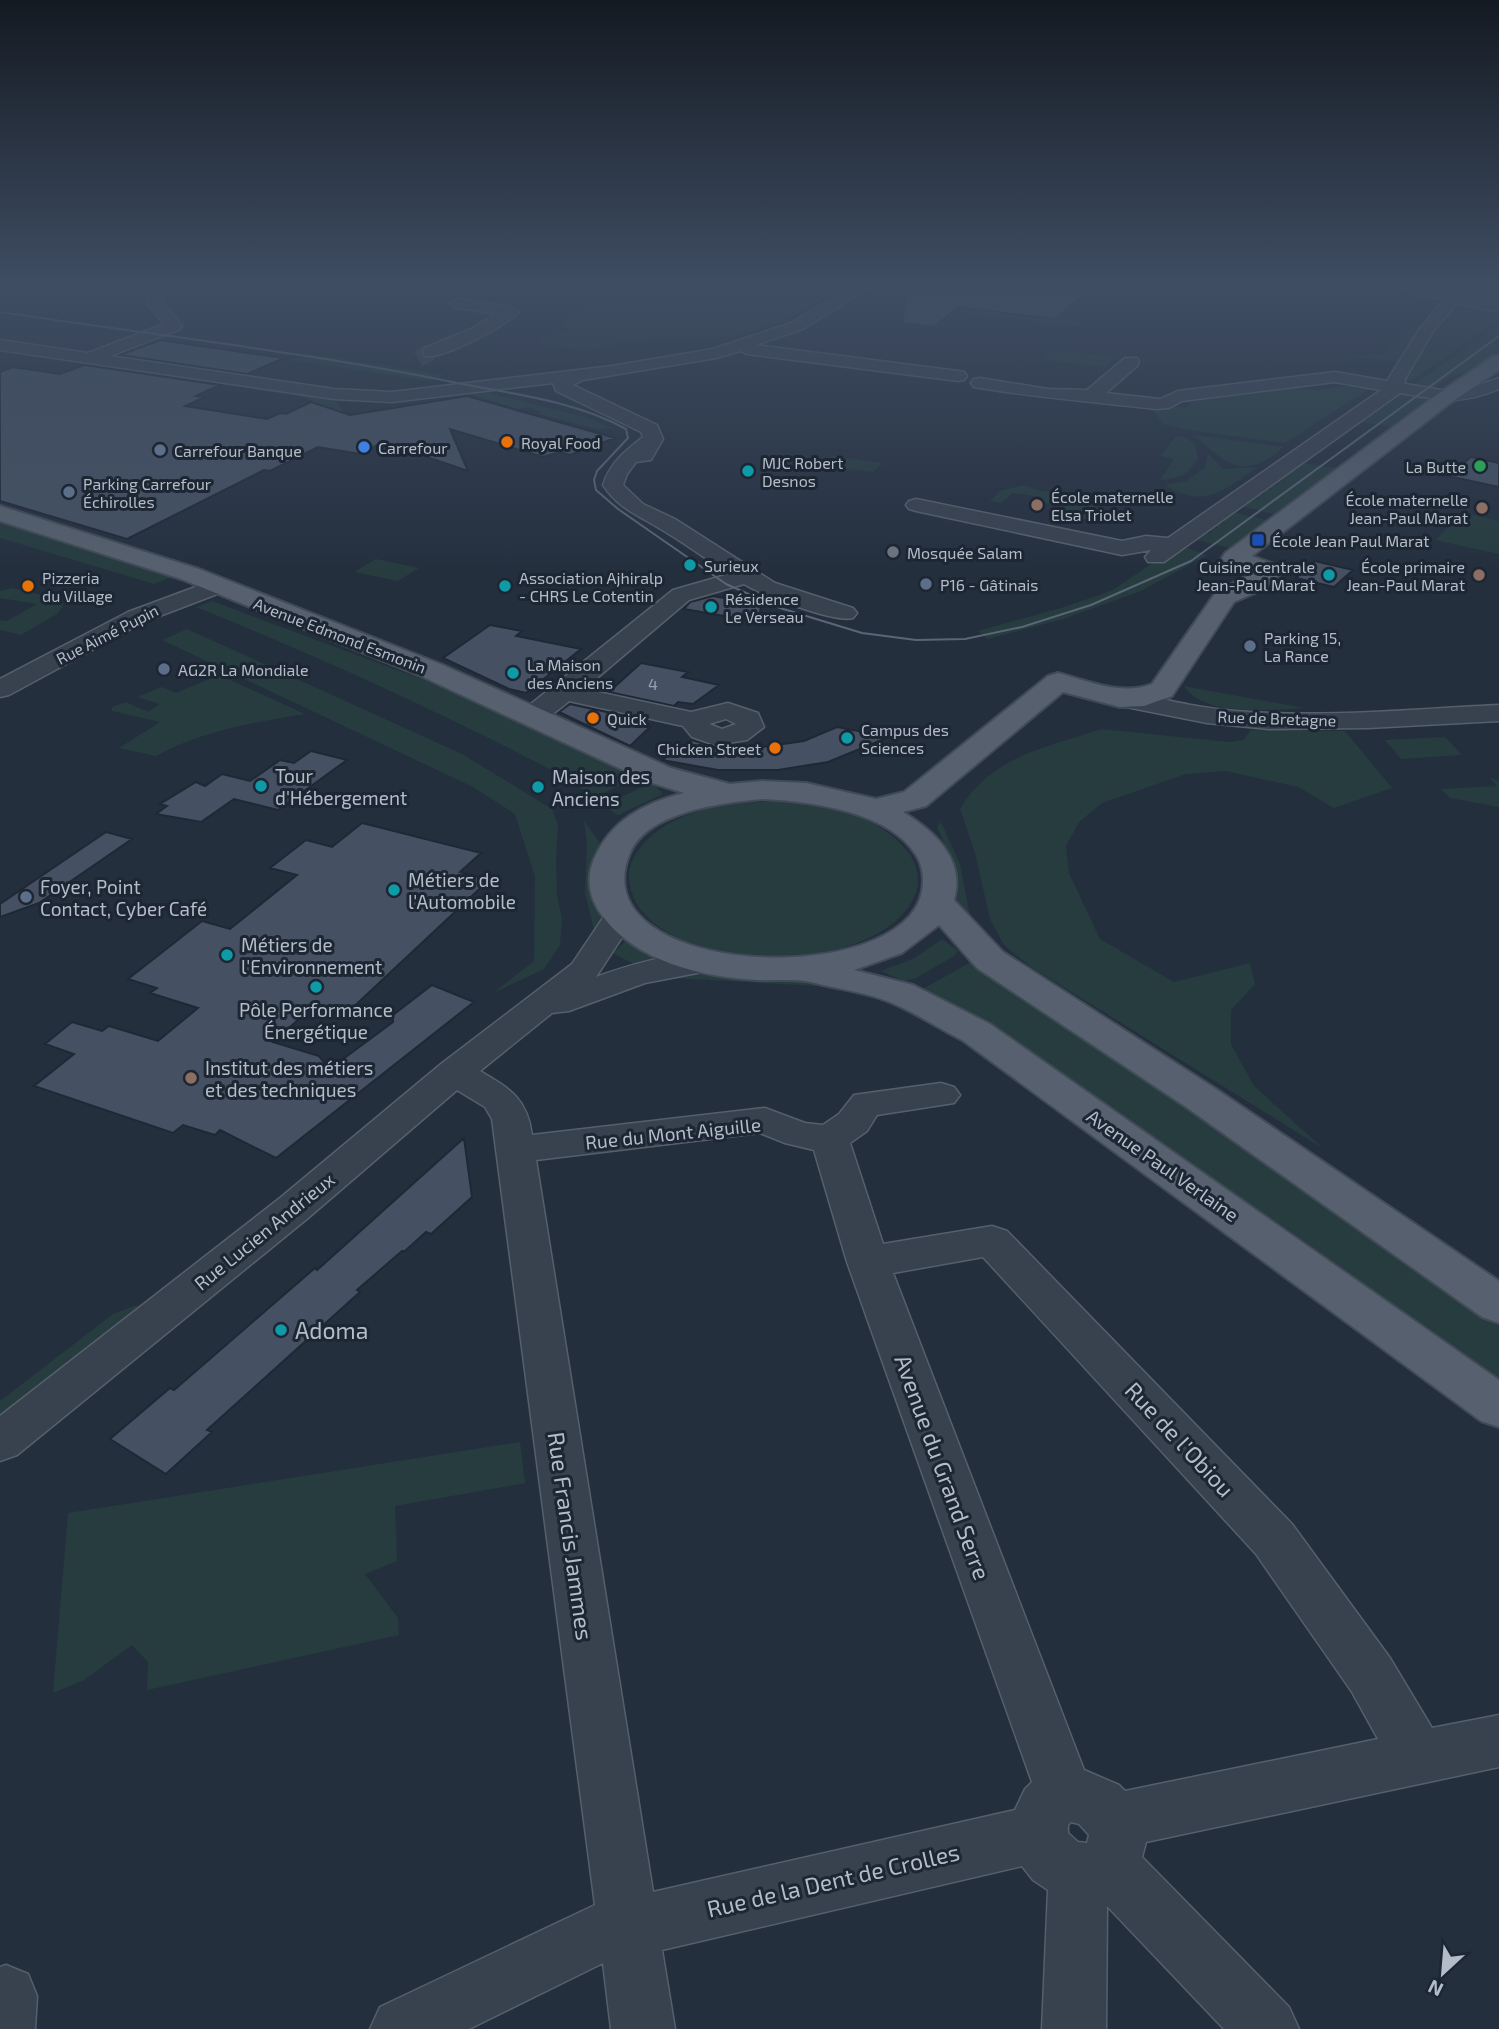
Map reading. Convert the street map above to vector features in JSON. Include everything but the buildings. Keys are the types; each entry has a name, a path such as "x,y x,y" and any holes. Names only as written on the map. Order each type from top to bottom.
{"main road":[{"path":"1120,698 1144,697 1162,690 1225,597 1255,584 1267,574 1265,569 1234,558 1470,399 1482,383"},
{"name":"Avenue Edmond Esmonin","path":"0,513 211,583 433,671 529,716 673,793"},
{"path":"875,809 915,799 1068,685"},
{"path":"915,835 918,819 1068,685"},
{"name":"Rue de Bretagne","path":"1068,685 1120,698"},
{"path":"794,791 823,794 875,809 898,821 930,849 938,866 941,883 936,901 927,917 911,932 890,945 845,961 803,968 754,969 706,962 650,940 620,916 610,902 605,888 608,860 620,840 673,793 794,791"},
{"path":"936,901 990,960 1201,1098 1499,1305"},
{"name":"Avenue Paul Verlaine","path":"803,968 900,993 976,1032 1499,1407"}],"street":[{"path":"259,383 351,396 392,397 525,383"},
{"path":"351,396 403,393 439,383"},
{"path":"489,383 499,384"},
{"path":"442,392 525,383"},
{"path":"541,383 650,429 653,439 629,458 617,473 613,485 619,494 636,508 667,524 767,588 845,613"},
{"path":"541,383 615,412"},
{"path":"564,383 561,384 574,395"},
{"path":"990,383 1048,394 1095,393 1163,404 1178,396 1288,383"},
{"path":"1095,393 1107,383"},
{"path":"1370,383 1470,399 1499,383"},
{"path":"1396,383 1397,387"},
{"path":"916,505 1122,548 1146,543 1164,551 1397,387"},
{"path":"529,716 550,704 681,595 694,589 747,576"},
{"name":"Rue Aimé Pupin","path":"0,676 105,618 155,598 211,583"},
{"name":"Rue Aimé Pupin","path":"0,689 136,617 211,583"},
{"path":"1162,690 1203,714"},
{"path":"562,692 696,721"},
{"name":"Rue de Bretagne","path":"1120,698 1203,714 1300,721 1499,713"},
{"name":"Rue Lucien Andrieux","path":"0,1442 294,1208 454,1072 584,971 620,916"},
{"name":"Rue Lucien Andrieux","path":"525,1016 631,975 706,962"},
{"name":"Rue Francis Jammes","path":"454,1072 500,1098 511,1118 643,2029"},
{"path":"829,1137 854,1123 862,1107 867,1104 941,1095"},
{"name":"Rue du Mont Aiguille","path":"514,1150 765,1120 793,1134 829,1137"},
{"name":"Avenue du Grand Serre","path":"829,1137 868,1262 1081,1837"},
{"name":"Rue de l'Obiou","path":"868,1262 992,1241 1274,1539 1371,1675 1418,1757"},
{"name":"Rue de la Dent de Crolles","path":"402,2029 596,1936 689,1912 1081,1837 1418,1757 1499,1741"},
{"path":"1074,2029 1081,1837"},
{"path":"1081,1837 1267,2029"}],"green space":[{"path":"211,383 231,383 333,399 345,413 311,402 305,397"},
{"path":"1441,383 1433,389 1403,384"},
{"path":"1359,384 1371,388 1285,443 1163,424 1153,410 1172,406 1185,408 1192,402 1288,388 1319,390"},
{"path":"485,392 589,418 613,428 596,429 540,414 542,412 526,407 518,409 466,393"},
{"path":"1393,392 1431,399 1393,427 1351,421 1371,418 1368,415 1376,414 1373,411 1386,407 1382,404 1395,400 1388,395"},
{"path":"1194,435 1284,447 1258,464 1237,465 1217,455"},
{"path":"1183,436 1194,444 1198,457 1183,475 1160,480 1174,459 1161,456 1175,437"},
{"path":"1208,454 1224,469 1258,467 1214,494 1192,496 1165,485 1186,481 1205,468"},
{"path":"832,456 882,463 873,472 823,466"},
{"path":"1294,462 1338,468 1274,514 1240,506 1249,499 1259,499 1256,495 1265,494 1263,490 1272,489 1268,486 1278,485 1275,481 1284,481 1281,477 1290,476 1283,470"},
{"path":"1024,485 1041,491 1069,493 1076,501 1092,504 1100,509 1085,512 1090,518 1074,521 1056,517 1064,506 1039,502 1042,497 1012,493 1002,503 990,501 1000,491"},
{"path":"1232,512 1267,520 1230,548 1187,538 1192,534 1212,533 1209,529 1218,528 1215,524 1225,523 1222,519"},
{"path":"1463,513 1499,521 1499,554 1435,540"},
{"path":"0,518 175,576 154,584 0,538"},
{"path":"1180,545 1207,555 1141,591 1063,619 988,639 978,631 1111,591"},
{"path":"376,559 419,568 398,581 354,572"},
{"path":"13,588 62,600 63,606 57,614 21,635 0,630 0,620 7,621 37,604 0,598 0,591"},
{"path":"212,601 448,689 636,777 594,798 572,781 433,711 196,607"},
{"path":"187,629 462,754 552,809 558,825 557,895 562,919 560,945 544,969 493,993 534,961 535,877 515,814 473,787 162,640"},
{"path":"219,675 305,714 209,734 156,756 119,748 160,722 112,711 112,707 126,702 148,712 160,704 137,697 162,687 176,693"},
{"path":"1184,686 1304,708 1257,710 1222,707 1193,696"},
{"path":"1101,729 1229,742 1243,740 1251,730 1345,731 1392,788 1334,808 1298,787 1225,771 1186,774 1102,803 1079,822 1066,846 1069,873 1100,939 1174,982 1250,963 1255,984 1231,1010 1231,1044 1254,1086 1324,1149 1031,967 1004,945 990,919 975,853 960,809 987,777 1004,765 1021,756"},
{"path":"1445,737 1462,755 1401,759 1385,740"},
{"path":"1490,778 1499,781 1499,807 1450,798 1441,789 1497,786"},
{"path":"652,783 663,794 618,815 603,805"},
{"path":"779,801 849,813 882,828 896,839 913,861 918,882 916,892 897,920 866,939 826,952 781,956 736,954 695,944 660,928 637,904 630,885 630,866 648,839 664,827 700,811"},
{"path":"584,821 600,843 595,854 592,875 605,928 590,941 594,930 585,893 587,844"},
{"path":"941,822 960,864 972,927 957,910 952,860 937,827"},
{"path":"629,938 667,957 637,966 613,953"},
{"path":"942,939 958,951 916,978 904,981 881,971 915,958"},
{"path":"973,961 1337,1210 1499,1326 1499,1380 1030,1052 921,990"},
{"path":"685,970 746,979 829,979 835,987 671,978 663,973"},
{"path":"137,1305 140,1308 0,1424 0,1401 113,1314"},
{"path":"520,1442 525,1483 395,1506 397,1561 365,1574 398,1618 399,1635 147,1690 148,1662 132,1645 84,1680 53,1693 68,1513"}],"tram line":[{"path":"457,383 565,405 626,429 628,438 597,471 594,480 596,490 618,509 726,584 780,608 862,633 916,640 965,639 1022,627 1091,605 1191,561 1435,383"}],"place":[{"name":"Royal Food","path":"507,442"},
{"name":"Carrefour","path":"364,447"},
{"name":"Carrefour Banque","path":"160,450"},
{"name":"La Butte","path":"1480,466"},
{"name":"MJC Robert Desnos","path":"748,471"},
{"name":"Parking Carrefour Échirolles","path":"69,492"},
{"name":"École maternelle Elsa Triolet","path":"1037,505"},
{"name":"École maternelle Jean-Paul Marat","path":"1482,508"},
{"name":"École Jean Paul Marat","path":"1258,540"},
{"name":"Mosquée Salam","path":"893,552"},
{"name":"Surieux","path":"690,565"},
{"name":"Cuisine centrale Jean-Paul Marat","path":"1329,575"},
{"name":"École primaire Jean-Paul Marat","path":"1479,575"},
{"name":"P16 - Gâtinais","path":"926,584"},
{"name":"Pizzeria du Village","path":"28,586"},
{"name":"Association Ajhiralp - CHRS Le Cotentin","path":"505,586"},
{"name":"Résidence Le Verseau","path":"711,607"},
{"name":"Parking 15, La Rance","path":"1250,646"},
{"name":"AG2R La Mondiale","path":"164,669"},
{"name":"La Maison des Anciens","path":"513,673"},
{"name":"Quick","path":"593,718"},
{"name":"Campus des Sciences","path":"847,738"},
{"name":"Chicken Street","path":"775,748"},
{"name":"Tour d'Hébergement","path":"261,786"},
{"name":"Maison des Anciens","path":"538,787"},
{"name":"Métiers de l'Automobile","path":"394,890"},
{"name":"Foyer, Point Contact, Cyber Café","path":"26,897"},
{"name":"Métiers de l'Environnement","path":"227,955"},
{"name":"Pôle Performance Énergétique","path":"316,987"},
{"name":"Institut des métiers et des techniques","path":"191,1078"},
{"name":"Adoma","path":"281,1330"}]}
